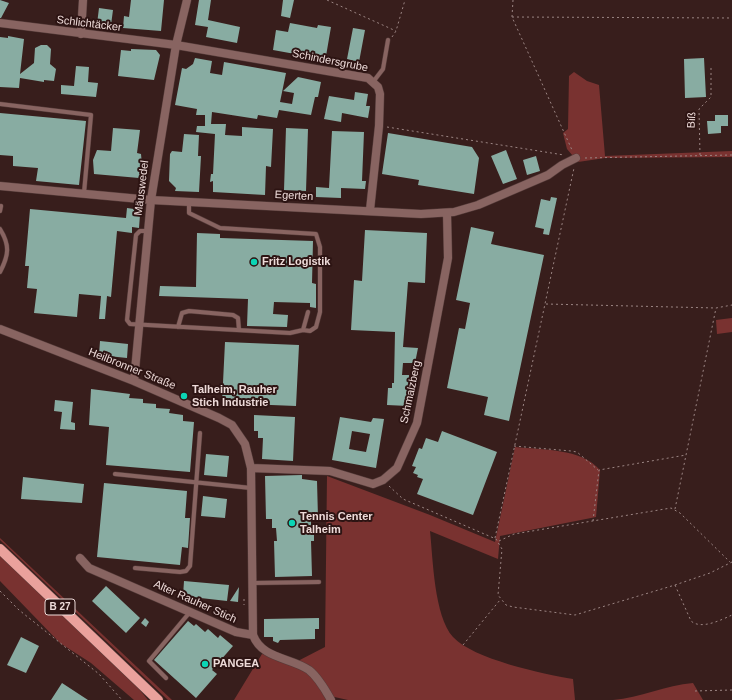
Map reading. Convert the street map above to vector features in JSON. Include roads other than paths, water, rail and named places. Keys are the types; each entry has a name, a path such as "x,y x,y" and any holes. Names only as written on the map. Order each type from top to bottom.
{"main road":[{"name":"B 27","path":"0,549 158,700"}],"street":[{"path":"81,34 83,0"},
{"name":"Mäuswedel","path":"134,381 151,200 176,45 187,0"},
{"name":"Schlichtäcker","path":"0,23 176,45"},
{"name":"Schindersgrube","path":"176,45 368,78 373,82 378,87 380,94 379,126 370,210"},
{"name":"Egerten","path":"0,186 151,200 370,210 421,214 447,213 478,205 548,176 562,165 576,158"},
{"name":"Schmalzberg","path":"251,468 330,471 373,484 383,480 398,468 417,423 448,258 447,213"},
{"name":"Heilbronner Straße","path":"0,330 134,381 194,406 232,425 245,444 251,468 253,635"},
{"name":"Alter Rauher Stich","path":"80,558 89,568 236,632 253,635"},
{"path":"253,635 257,645 264,650 309,671 331,700"}],"lane":[{"path":"373,82 383,70 388,40"},
{"path":"0,104 91,115 84,193"},
{"path":"148,231 140,231 136,235 127,320 130,324 290,333 303,330 310,331 316,327 320,312 320,247 316,234 220,228 189,213 189,201"},
{"path":"0,229 7,239 8,254 0,272"},
{"path":"178,327 182,313 189,311 234,315 238,318 239,330"},
{"path":"303,330 308,312"},
{"path":"135,568 186,571 190,566 200,433"},
{"path":"115,474 252,488"},
{"path":"253,584 319,582"},
{"path":"166,678 149,661 190,612"}],"place":[{"name":"Fritz Logistik","path":"254,262"},
{"name":"Talheim, Rauher Stich Industrie","path":"184,396"},
{"name":"Tennis Center Talheim","path":"292,523"},
{"name":"PANGEA","path":"205,664"}]}
